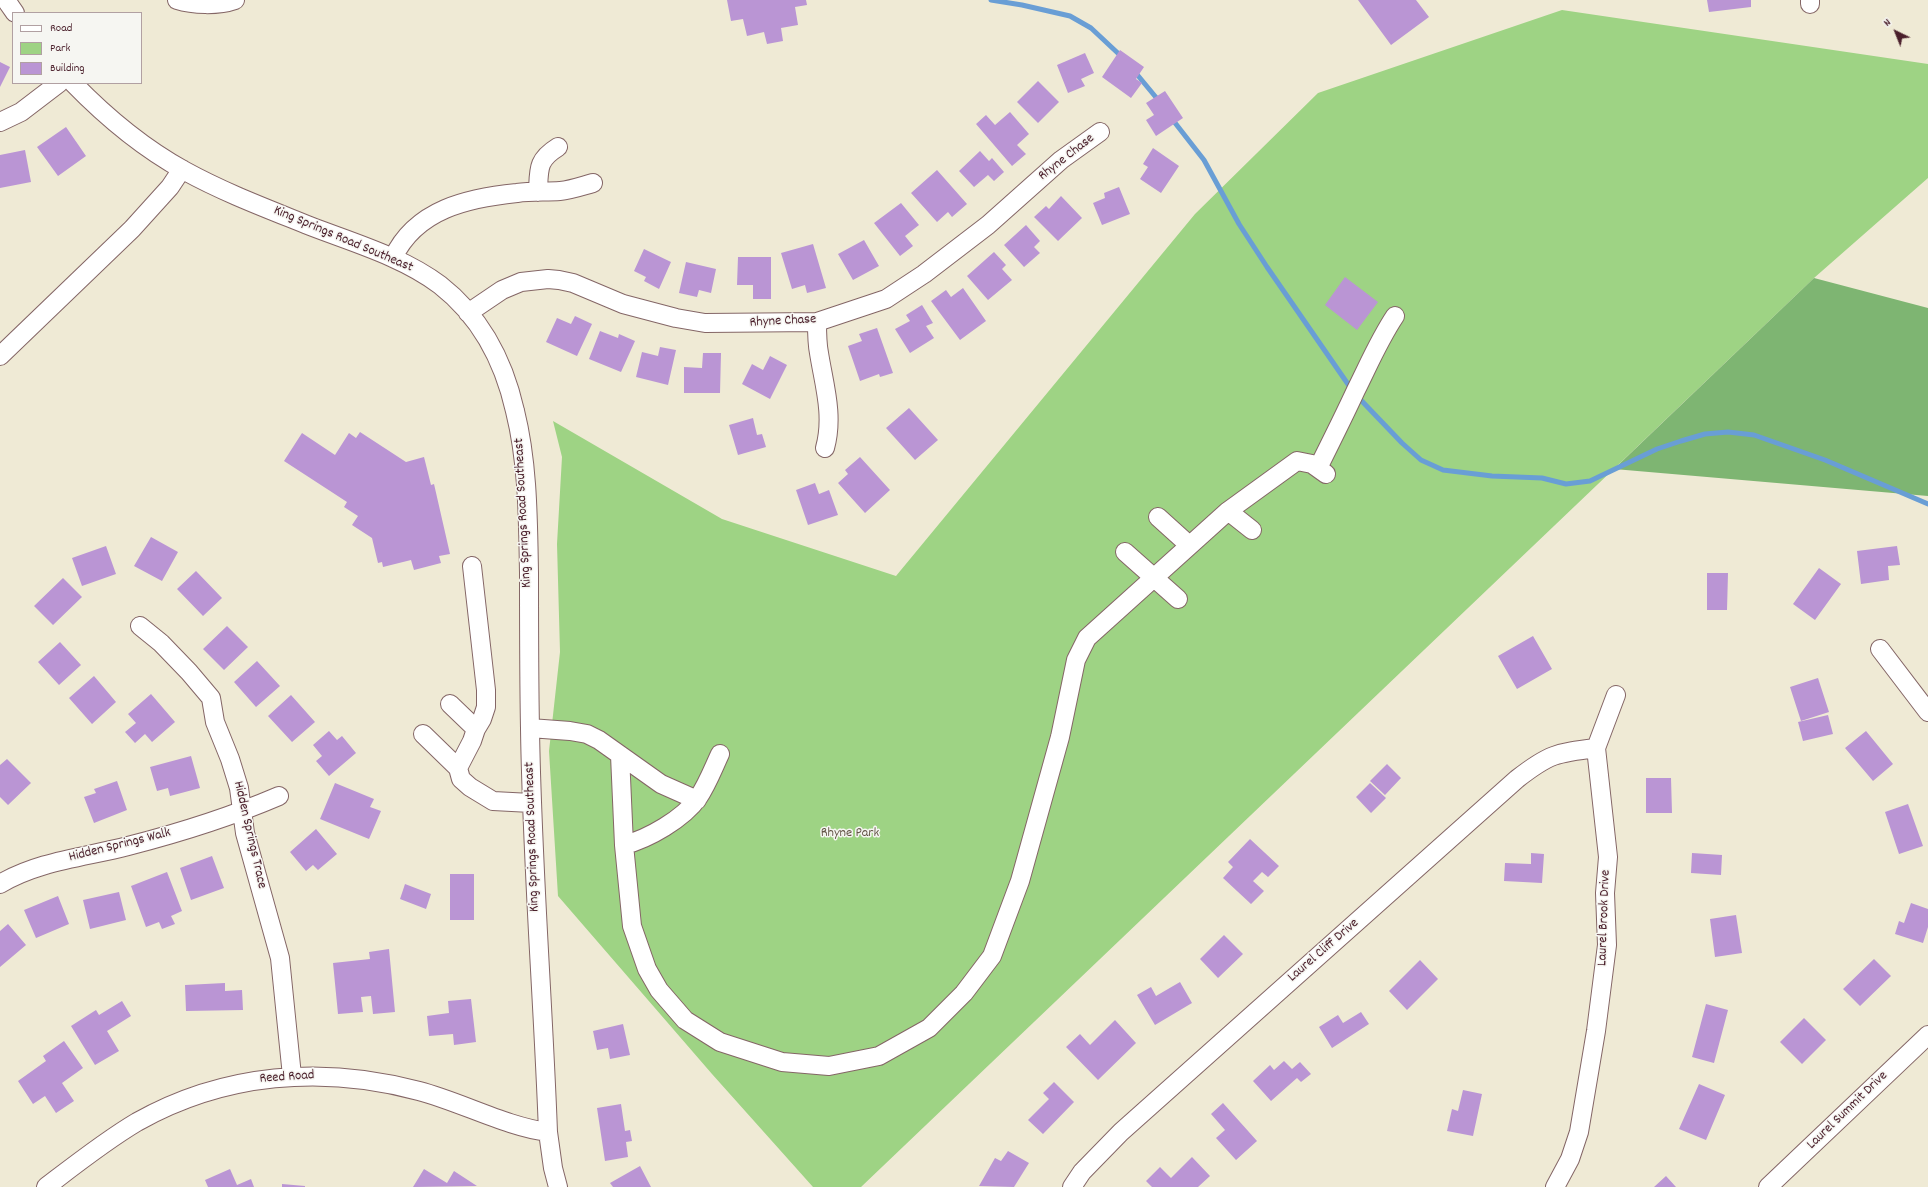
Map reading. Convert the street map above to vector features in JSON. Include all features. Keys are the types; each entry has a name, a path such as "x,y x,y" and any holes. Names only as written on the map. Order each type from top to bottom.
{"street":[{"path":"6,0 14,12"},
{"path":"176,0 200,3 227,3 235,0"},
{"path":"0,122 20,112 58,84"},
{"name":"King Springs Road Southeast","path":"74,84 114,122 182,169 244,199 393,258 425,275 441,286 468,313 491,344 500,361 515,408 520,431 525,481 528,532 531,803 548,1132 553,1168 558,1187"},
{"name":"Rhyne Chase","path":"468,313 485,300 508,287 521,282 548,279 573,283 623,304 676,318 705,323 817,322 886,299 924,274 988,225 1061,160 1100,132"},
{"path":"538,192 539,167 543,159 558,148"},
{"path":"0,356 132,229 170,187 182,169"},
{"path":"393,258 398,247 414,230 433,214 463,201 518,192 562,191 593,183"},
{"path":"620,755 624,845 632,926 638,949 647,969 659,990 685,1020 720,1042 782,1062 829,1066 879,1056 929,1028 964,993 992,956 1020,881 1060,737 1076,660 1087,638 1228,511 1296,461 1312,464 1322,471 1372,354 1395,316"},
{"path":"817,322 819,352 825,381 828,410 829,433 825,448"},
{"path":"1228,511 1252,530"},
{"path":"1158,517 1189,545"},
{"path":"1125,552 1178,599"},
{"path":"458,768 472,741 486,707 486,690 472,566"},
{"name":"Hidden Springs Trace","path":"140,626 161,643 189,672 211,698 215,722 230,759 239,788 242,812 253,862 280,958 292,1076"},
{"path":"1880,649 1928,712"},
{"name":"Laurel Brook Drive","path":"1555,1187 1570,1159 1579,1132 1596,1031 1607,945 1605,893 1608,857 1596,748 1616,695"},
{"path":"450,704 476,729"},
{"path":"530,728 570,730 587,734 599,740 661,784 697,800"},
{"path":"423,734 458,768 462,779 470,787 493,801 531,803"},
{"name":"Laurel Cliff Drive","path":"1072,1187 1082,1172 1121,1132 1517,779 1540,761 1552,755 1561,752 1596,748"},
{"path":"624,845 639,841 684,813 697,800 720,754"},
{"name":"Hidden Springs Walk","path":"1,882 43,865 130,846 242,812 279,796"},
{"name":"Laurel Summit Drive","path":"1768,1187 1928,1035"},
{"name":"Reed Road","path":"46,1187 120,1132 174,1104 235,1083 292,1076 356,1078 389,1083 440,1098 532,1130 548,1132"}],"green space":[{"name":"Rhyne Park","path":"1562,10 1928,64 1928,178 1814,278 861,1187 813,1187 712,1074 558,896 549,751 560,652 557,544 562,457 553,421 722,519 896,576 1195,214 1318,93"},
{"path":"1814,278 1928,308 1928,496 1614,469"}],"building":[{"path":"727,0 806,0 807,5 795,7 798,25 781,28 783,41 767,44 764,32 747,36 743,19 731,21"},
{"path":"1358,0 1416,0 1429,17 1391,45"},
{"path":"1707,0 1751,0 1751,7 1709,12"},
{"path":"1120,50 1144,67 1136,79 1142,83 1131,98 1102,77"},
{"path":"1085,53 1094,73 1081,79 1085,86 1068,93 1057,65"},
{"path":"0,62 10,67 0,87"},
{"path":"1038,81 1059,102 1038,123 1017,102"},
{"path":"1165,91 1183,118 1156,136 1146,120 1154,115 1146,103"},
{"path":"1010,112 1029,134 1017,145 1026,154 1012,166 976,124 986,115 995,125"},
{"path":"66,127 86,156 58,176 37,147"},
{"path":"1153,148 1179,166 1161,193 1140,179 1148,167 1143,164"},
{"path":"25,150 31,182 0,188 0,155"},
{"path":"980,151 989,161 992,158 1004,172 994,181 988,175 974,187 959,171"},
{"path":"937,170 967,204 952,217 948,212 937,222 911,193"},
{"path":"1119,187 1130,214 1102,225 1093,203 1105,198 1104,193"},
{"path":"1061,196 1082,218 1058,241 1034,217 1046,206 1049,209"},
{"path":"901,203 919,225 905,236 913,246 900,256 874,223"},
{"path":"1026,225 1040,241 1034,247 1040,253 1024,267 1004,245"},
{"path":"864,240 879,266 853,280 838,254"},
{"path":"813,244 826,288 807,293 805,285 792,289 781,253"},
{"path":"644,249 671,262 659,289 644,281 646,277 634,271"},
{"path":"994,252 1006,265 1002,269 1012,280 988,300 967,276"},
{"path":"738,257 771,257 771,299 753,299 753,285 737,285"},
{"path":"686,262 716,269 711,293 699,290 697,297 679,293"},
{"path":"1345,277 1378,302 1357,330 1325,305"},
{"path":"963,288 986,321 960,340 931,301 946,290 951,297"},
{"path":"922,305 933,323 926,326 934,338 910,353 895,329 910,321 906,315"},
{"path":"575,316 592,324 577,356 546,342 557,318 571,324"},
{"path":"877,328 893,373 880,377 879,374 860,381 848,346 862,341 859,334"},
{"path":"600,331 618,338 619,334 635,341 621,372 589,359"},
{"path":"660,347 676,350 668,385 636,377 642,352 658,356"},
{"path":"703,353 721,353 720,393 684,393 684,367 702,368"},
{"path":"770,356 787,365 770,399 742,384 752,364 763,370"},
{"path":"909,408 938,440 915,460 886,428"},
{"path":"753,418 757,435 762,434 766,447 738,455 729,425"},
{"path":"360,432 406,462 424,457 431,485 434,484 450,554 439,556 441,563 414,570 411,560 383,567 382,562 378,563 372,538 352,525 358,516 344,507 347,502 284,461 302,433 335,455 349,433 356,438"},
{"path":"860,457 890,490 865,513 838,483 848,474 845,470"},
{"path":"815,483 819,494 829,490 838,515 808,525 796,490"},
{"path":"151,537 178,552 162,581 134,566"},
{"path":"106,546 116,574 82,586 72,558"},
{"path":"1897,546 1900,565 1888,566 1889,580 1861,584 1857,551"},
{"path":"1819,568 1841,584 1815,620 1793,604"},
{"path":"196,571 222,598 203,616 177,589"},
{"path":"1707,573 1728,573 1727,610 1707,610"},
{"path":"63,578 82,597 53,625 34,606"},
{"path":"227,626 248,647 224,670 203,649"},
{"path":"1533,636 1552,669 1517,689 1498,656"},
{"path":"60,642 81,665 59,685 38,662"},
{"path":"257,661 280,686 256,707 234,682"},
{"path":"94,676 116,702 92,724 69,698"},
{"path":"1818,678 1829,712 1801,721 1790,687"},
{"path":"151,694 175,722 152,742 145,734 135,743 125,732 136,723 128,714"},
{"path":"291,695 315,722 292,742 268,716"},
{"path":"1828,715 1833,734 1803,741 1798,722"},
{"path":"329,731 337,740 342,736 356,753 329,776 316,761 322,756 313,745"},
{"path":"1866,731 1893,764 1873,781 1845,748"},
{"path":"191,756 200,788 170,796 168,788 157,791 150,767"},
{"path":"7,759 31,783 8,805 0,797 0,765"},
{"path":"1387,764 1401,778 1385,795 1370,781"},
{"path":"1646,778 1671,778 1672,813 1646,813"},
{"path":"117,781 127,810 94,823 84,797 96,793 94,789"},
{"path":"335,783 374,799 370,807 381,811 369,839 320,819"},
{"path":"1370,783 1386,798 1371,813 1356,797"},
{"path":"1908,804 1923,846 1899,854 1885,812"},
{"path":"316,829 337,854 318,870 313,865 306,871 290,852"},
{"path":"1250,839 1279,866 1268,877 1262,872 1253,881 1264,891 1251,904 1223,878 1233,867 1228,862"},
{"path":"1531,853 1544,854 1542,883 1504,881 1505,863 1531,864"},
{"path":"1692,853 1722,855 1721,875 1691,873"},
{"path":"212,856 224,888 191,900 180,868"},
{"path":"167,872 182,911 171,916 175,924 162,929 159,922 146,927 131,886"},
{"path":"450,874 474,874 474,920 450,920"},
{"path":"405,884 431,894 426,909 400,899"},
{"path":"119,892 126,920 90,929 83,900"},
{"path":"58,896 69,924 36,938 24,910"},
{"path":"1911,903 1928,909 1928,927 1923,943 1895,934 1899,921 1904,923"},
{"path":"1736,915 1742,953 1715,957 1710,919"},
{"path":"8,924 26,945 0,967 0,931"},
{"path":"1224,935 1243,954 1218,978 1200,959"},
{"path":"389,949 395,1012 373,1014 371,996 361,997 363,1012 338,1014 333,963 370,959 369,952"},
{"path":"1874,959 1891,976 1860,1006 1843,989"},
{"path":"1420,960 1438,979 1407,1010 1389,991"},
{"path":"1180,982 1192,1003 1155,1025 1137,995 1151,987 1156,996"},
{"path":"225,983 225,991 242,990 243,1010 186,1011 185,985"},
{"path":"471,999 476,1042 454,1045 453,1034 429,1036 427,1016 449,1013 448,1001"},
{"path":"122,1001 131,1016 107,1031 119,1051 95,1065 71,1026 96,1010 99,1015"},
{"path":"1706,1004 1728,1010 1714,1063 1692,1057"},
{"path":"1361,1012 1369,1024 1332,1048 1319,1027 1338,1015 1343,1023"},
{"path":"1804,1018 1826,1040 1802,1064 1780,1042"},
{"path":"1115,1020 1136,1043 1098,1080 1066,1047 1080,1034 1090,1045"},
{"path":"623,1024 630,1055 610,1059 608,1048 597,1050 593,1031"},
{"path":"64,1041 83,1068 62,1083 74,1101 56,1113 45,1096 33,1104 18,1081 46,1061 43,1056"},
{"path":"1284,1061 1292,1069 1300,1062 1311,1074 1301,1082 1297,1078 1271,1101 1253,1081 1270,1065 1274,1070"},
{"path":"1054,1082 1074,1102 1043,1134 1028,1120 1049,1099 1043,1093"},
{"path":"1699,1084 1725,1095 1706,1140 1679,1129"},
{"path":"1463,1090 1482,1094 1473,1136 1447,1131 1452,1109 1458,1111"},
{"path":"1223,1103 1257,1141 1236,1160 1216,1138 1225,1130 1211,1114"},
{"path":"621,1104 625,1131 630,1130 632,1141 626,1142 628,1157 605,1161 597,1108"},
{"path":"1008,1151 1029,1163 1014,1187 979,1186 995,1158 1001,1161"},
{"path":"1192,1157 1210,1176 1198,1187 1152,1187 1146,1181 1160,1167 1171,1178"},
{"path":"640,1166 651,1187 613,1187 610,1183"},
{"path":"230,1169 237,1185 251,1179 254,1187 208,1187 205,1180"},
{"path":"424,1169 447,1183 454,1171 477,1186 413,1187"},
{"path":"1666,1176 1676,1187 1654,1187"},
{"path":"282,1184 305,1186 305,1187 282,1187"}],"waterway":[{"path":"991,0 1022,5 1070,16 1091,28 1122,57"},
{"path":"1135,72 1159,101"},
{"path":"1172,119 1204,160 1239,224 1352,390"},
{"path":"1357,396 1402,443 1421,460 1443,470 1492,476 1542,478 1566,484 1590,481 1657,449 1705,434 1728,432 1754,435 1825,460 1928,504"}]}
